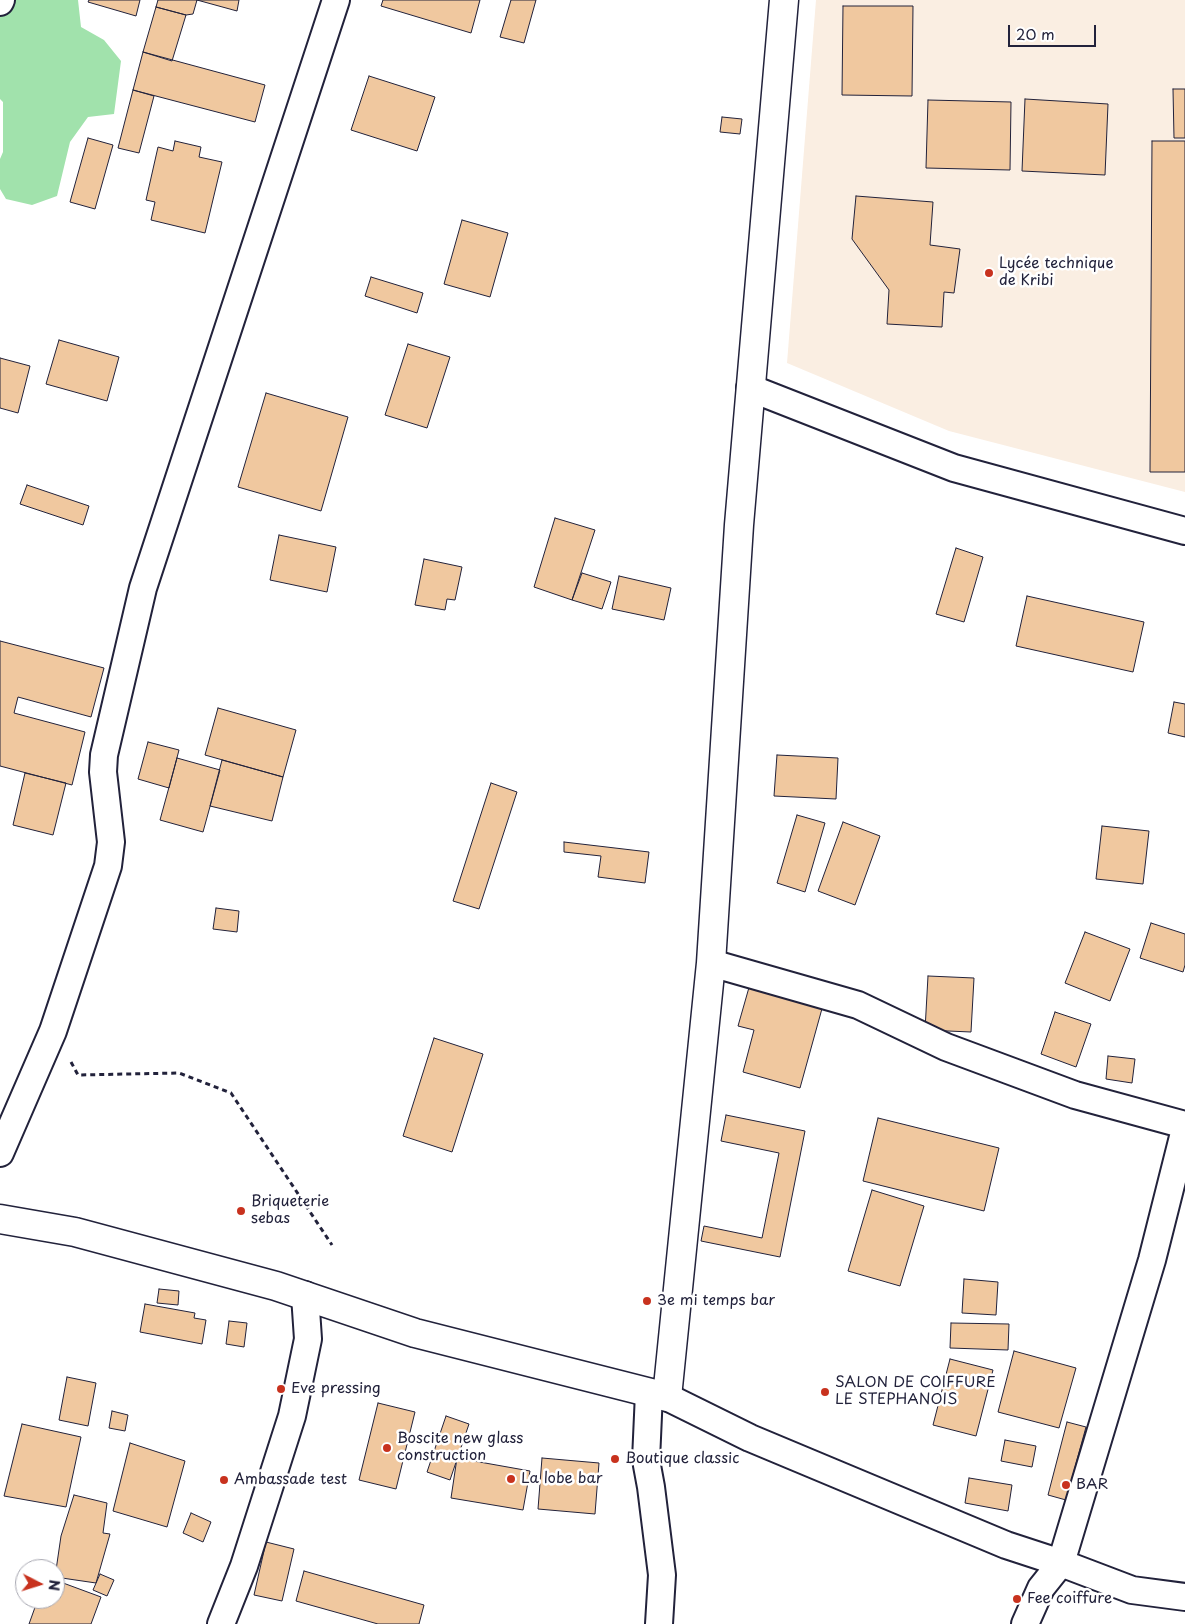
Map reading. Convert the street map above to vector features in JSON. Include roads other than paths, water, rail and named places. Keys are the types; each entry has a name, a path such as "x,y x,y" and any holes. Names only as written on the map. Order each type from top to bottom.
{"street":[{"path":"0,1153 53,1031 108,866 111,842 103,772 104,754 143,588 336,0"},
{"path":"659,1624 662,1575 646,1460 658,1395 711,963 739,525 784,0"},
{"path":"750,388 954,468 1185,531"},
{"path":"711,963 858,1005 946,1046 1075,1095 1185,1125"},
{"path":"1025,1624 1041,1588 1061,1563 1152,1260 1185,1129"},
{"path":"0,1219 75,1232 276,1286 415,1333 658,1395 750,1438 1006,1545 1061,1563 1132,1590 1185,1597"},
{"path":"221,1624 244,1566 292,1416 308,1339 305,1295"}],"place":[{"name":"Lycée technique de Kribi","path":"989,273"},
{"name":"Briqueterie sebas","path":"241,1211"},
{"name":"3e mi temps bar","path":"647,1301"},
{"name":"Eve pressing","path":"281,1389"},
{"name":"SALON DE COIFFURE LE STEPHANOIS","path":"825,1392"},
{"name":"Boscite new glass construction","path":"387,1448"},
{"name":"Boutique classic","path":"615,1459"},
{"name":"La lobe bar","path":"511,1479"},
{"name":"Ambassade test","path":"224,1480"},
{"name":"BAR","path":"1066,1485"},
{"name":"Fee coiffure","path":"1017,1599"}]}
